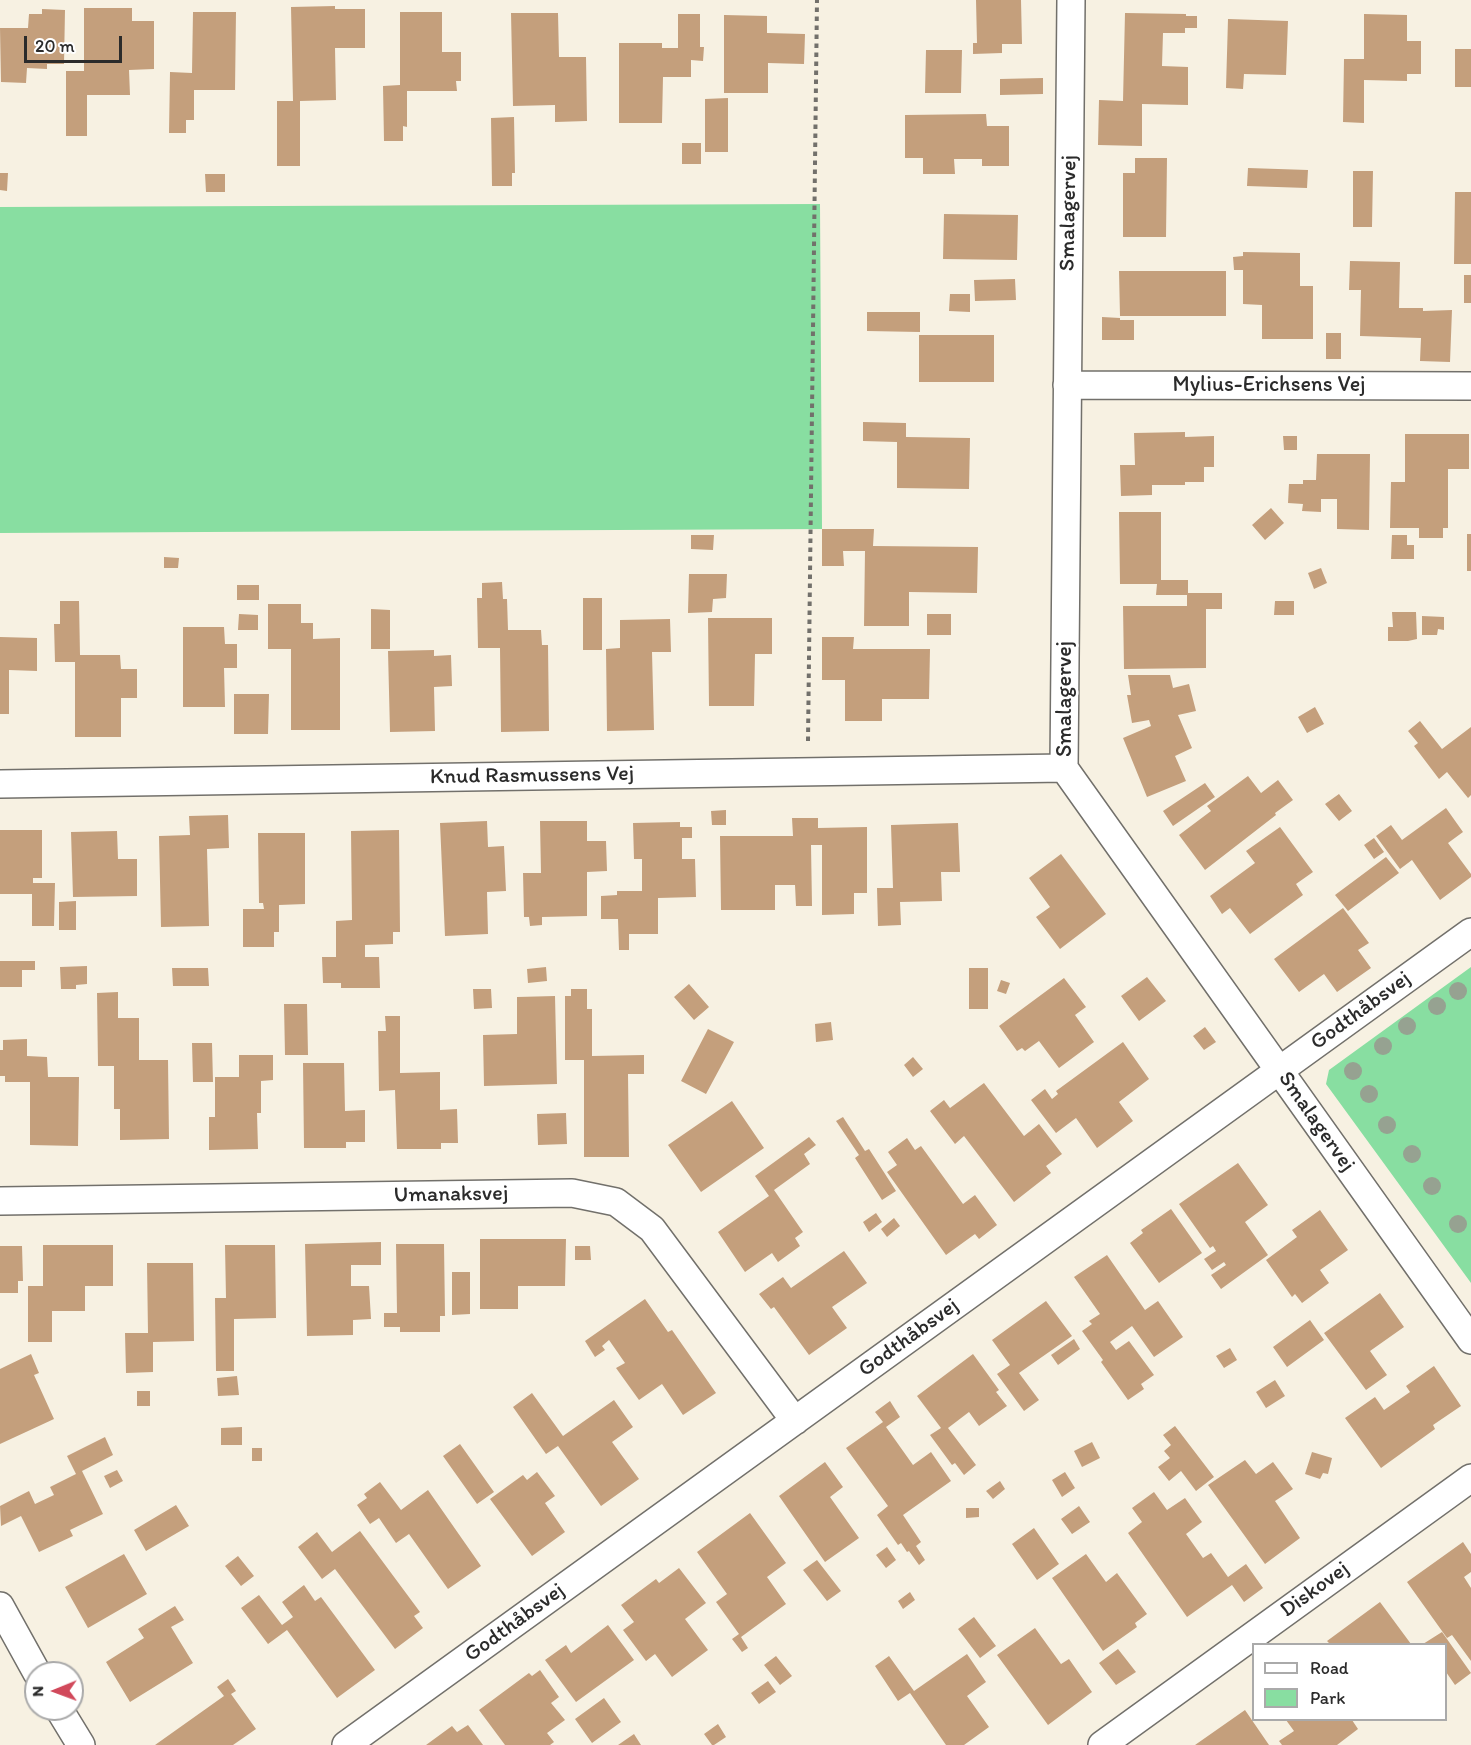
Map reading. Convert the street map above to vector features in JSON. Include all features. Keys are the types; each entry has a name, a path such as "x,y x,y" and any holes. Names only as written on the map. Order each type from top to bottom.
{"street":[{"name":"Smalagervej","path":"1071,0 1064,768 1471,1340"},
{"name":"Mylius-Erichsens Vej","path":"1067,385 1471,386"},
{"name":"Knud Rasmussens Vej","path":"0,784 1064,768"},
{"name":"Godthåbsvej","path":"346,1745 1471,932"},
{"name":"Umanaksvej","path":"0,1201 572,1193 616,1202 652,1229 795,1421"},
{"name":"Diskovej","path":"1102,1745 1471,1478"},
{"path":"0,1606 31,1661"},
{"path":"66,1721 81,1745"}],"path":[{"path":"808,772 817,0"}],"green space":[{"path":"820,204 822,529 0,533 0,207"},
{"path":"1471,967 1471,1283 1326,1084 1329,1070"}],"building":[{"path":"976,0 1021,0 1022,44 1002,44 1002,53 973,54 973,43 977,43"},
{"path":"335,6 335,9 365,9 365,48 335,48 336,100 300,101 300,166 277,166 277,101 293,101 291,7"},
{"path":"84,8 132,8 132,21 154,21 154,69 129,70 130,95 87,95 87,136 66,136 66,71 84,71"},
{"path":"42,9 65,10 64,64 47,64 47,69 27,68 26,83 1,82 0,28 28,28 29,14 42,14"},
{"path":"193,12 236,12 235,90 194,90 194,120 186,120 186,133 169,133 170,72 192,73"},
{"path":"400,12 442,12 442,52 461,52 461,81 456,81 457,91 407,91 407,127 403,126 403,141 384,141 383,86 400,85"},
{"path":"511,13 558,13 559,57 586,57 587,121 555,122 555,105 513,106"},
{"path":"1125,13 1197,16 1197,28 1185,28 1185,33 1163,33 1162,66 1188,67 1188,105 1142,104 1142,146 1098,145 1099,100 1123,101"},
{"path":"678,14 700,14 700,47 704,47 703,61 691,60 691,77 663,77 662,123 619,123 619,43 662,43 662,48 678,48"},
{"path":"1364,14 1407,15 1407,41 1421,41 1421,74 1407,74 1407,81 1364,80 1364,123 1343,122 1344,59 1364,59"},
{"path":"724,15 767,16 767,33 805,34 804,64 768,63 768,93 724,93"},
{"path":"1228,19 1288,21 1286,75 1244,74 1243,89 1226,88"},
{"path":"1455,49 1471,49 1471,87 1455,87"},
{"path":"926,50 962,50 961,93 925,93"},
{"path":"1043,78 1043,94 1000,95 1000,79"},
{"path":"728,98 728,152 705,152 705,99"},
{"path":"986,114 987,126 1009,126 1009,166 982,166 982,159 954,159 955,174 923,174 923,158 905,158 905,115"},
{"path":"514,117 515,173 512,173 512,186 492,186 491,118"},
{"path":"682,143 701,143 701,164 682,164"},
{"path":"1135,158 1167,158 1166,237 1123,237 1123,173 1135,173"},
{"path":"1248,168 1308,170 1307,188 1247,186"},
{"path":"1353,171 1373,171 1372,227 1353,227"},
{"path":"0,173 8,173 7,191 0,190"},
{"path":"205,174 225,174 225,192 206,192"},
{"path":"1455,192 1471,192 1471,264 1454,264"},
{"path":"944,214 1018,215 1017,260 943,259"},
{"path":"1243,252 1300,253 1300,286 1313,286 1313,339 1262,339 1262,305 1243,304 1243,270 1234,270 1233,257 1243,256"},
{"path":"1350,261 1400,262 1399,308 1423,308 1423,311 1452,310 1450,362 1420,361 1421,338 1360,336 1361,290 1349,290"},
{"path":"1119,271 1226,271 1226,316 1120,316"},
{"path":"1464,275 1471,275 1471,303 1464,303"},
{"path":"1015,279 1016,300 975,301 974,280"},
{"path":"950,294 970,294 970,312 949,311"},
{"path":"867,312 920,312 920,332 867,331"},
{"path":"1102,317 1134,320 1134,340 1102,340"},
{"path":"1326,333 1341,333 1341,359 1326,359"},
{"path":"919,335 994,335 994,382 919,382"},
{"path":"863,422 906,423 906,437 970,438 969,489 897,488 897,442 863,441"},
{"path":"1185,432 1185,437 1214,436 1214,467 1204,467 1204,482 1185,482 1185,485 1152,485 1152,495 1121,496 1120,465 1135,465 1134,433"},
{"path":"1405,434 1469,434 1469,469 1448,469 1448,528 1443,528 1443,538 1419,538 1419,528 1390,528 1391,482 1405,482"},
{"path":"1283,436 1297,436 1297,450 1284,450"},
{"path":"1317,454 1370,454 1369,530 1337,529 1337,499 1321,499 1321,512 1302,511 1303,504 1288,503 1289,484 1303,484 1303,480 1316,480"},
{"path":"1271,508 1284,523 1265,540 1252,525"},
{"path":"1119,512 1161,512 1161,580 1188,580 1188,593 1222,593 1222,609 1206,609 1206,668 1124,669 1123,606 1187,606 1187,595 1156,595 1157,584 1120,584"},
{"path":"822,529 874,529 873,546 978,547 977,593 909,592 909,626 864,626 865,551 843,551 844,566 822,566"},
{"path":"1467,534 1471,534 1471,571 1467,571"},
{"path":"691,535 714,535 713,550 691,549"},
{"path":"1392,535 1407,535 1407,545 1414,545 1414,559 1391,559"},
{"path":"164,557 179,558 178,568 164,568"},
{"path":"1321,568 1327,583 1314,589 1308,573"},
{"path":"689,574 727,574 726,598 713,599 712,612 688,613"},
{"path":"502,582 503,599 507,599 508,630 541,630 542,645 548,645 549,731 501,732 500,648 478,648 477,598 482,598 482,583"},
{"path":"237,585 259,585 259,600 237,600"},
{"path":"583,598 602,598 602,650 583,650"},
{"path":"60,601 79,601 80,655 120,655 121,669 137,669 137,698 121,698 121,737 75,737 75,662 55,662 54,624 60,624"},
{"path":"1275,601 1294,601 1294,615 1274,615"},
{"path":"268,604 301,604 301,623 313,623 313,639 340,638 340,730 291,730 291,649 268,649"},
{"path":"371,609 390,610 390,649 371,649"},
{"path":"1392,612 1416,612 1417,639 1388,641 1388,627 1393,627"},
{"path":"239,614 258,615 258,630 238,630"},
{"path":"927,614 951,614 951,635 927,635"},
{"path":"1422,616 1444,617 1444,630 1438,629 1437,635 1422,635"},
{"path":"708,618 772,618 772,654 755,654 754,706 709,706"},
{"path":"670,619 671,652 652,652 654,730 607,731 606,649 620,648 620,620"},
{"path":"183,627 224,627 225,644 237,644 237,668 224,668 225,707 183,707"},
{"path":"0,637 37,638 37,671 9,670 9,714 0,714"},
{"path":"822,637 854,637 853,649 930,649 929,699 882,699 882,721 845,721 845,680 822,680"},
{"path":"434,650 434,656 451,655 452,686 434,687 435,731 390,732 388,651"},
{"path":"1128,675 1170,675 1173,688 1189,684 1196,711 1178,715 1192,748 1175,756 1186,781 1147,797 1123,738 1151,726 1149,720 1132,723 1127,695 1131,695"},
{"path":"234,694 269,694 268,734 234,734"},
{"path":"1315,707 1324,724 1307,733 1298,717"},
{"path":"1420,721 1442,749 1471,727 1471,795 1468,798 1447,772 1439,779 1414,746 1418,743 1408,731"},
{"path":"1248,776 1261,793 1278,780 1293,800 1205,870 1179,835 1211,811 1207,806"},
{"path":"1205,783 1215,797 1173,826 1163,811"},
{"path":"1339,794 1352,811 1339,821 1325,804"},
{"path":"1446,808 1463,832 1448,843 1471,877 1440,900 1412,860 1400,869 1376,836 1391,825 1402,840"},
{"path":"726,810 726,825 712,825 711,811"},
{"path":"228,815 229,848 207,849 209,926 161,927 159,836 190,835 189,816"},
{"path":"792,818 818,818 818,828 867,827 867,893 854,893 854,914 822,915 822,845 811,845 812,906 796,906 795,885 775,885 775,910 721,910 720,836 793,836"},
{"path":"487,821 488,847 504,846 506,891 487,892 488,934 445,936 440,823"},
{"path":"540,821 587,821 587,841 606,841 607,871 587,872 587,916 542,917 542,925 530,926 529,917 524,917 523,873 541,873"},
{"path":"680,822 680,827 692,827 692,838 682,838 682,859 695,859 696,897 658,898 658,934 629,934 629,950 619,950 618,919 601,919 601,896 617,895 617,891 642,891 642,859 634,859 633,823"},
{"path":"958,823 960,872 941,872 942,901 900,902 901,925 878,926 877,888 893,888 891,825"},
{"path":"1280,827 1313,872 1296,884 1303,895 1250,934 1230,908 1222,914 1210,896 1255,863 1246,851"},
{"path":"0,830 42,830 42,878 33,878 33,883 55,883 54,926 32,926 32,894 0,894"},
{"path":"399,830 400,932 393,932 393,944 365,945 365,957 379,957 380,988 341,988 341,983 323,983 322,957 336,957 336,921 352,920 351,831"},
{"path":"117,831 118,859 137,859 137,896 73,897 71,832"},
{"path":"258,833 305,833 305,904 279,905 279,932 274,932 274,947 243,947 243,909 264,909 263,903 259,903"},
{"path":"1374,838 1384,852 1374,859 1364,845"},
{"path":"1061,854 1106,914 1060,949 1036,917 1050,907 1029,878"},
{"path":"1386,857 1399,873 1348,911 1335,895"},
{"path":"76,901 76,930 59,930 59,902"},
{"path":"1343,908 1369,943 1358,950 1371,968 1337,992 1324,974 1299,992 1274,959"},
{"path":"0,961 35,961 35,970 22,970 22,987 0,987"},
{"path":"87,966 87,984 76,985 76,989 61,989 60,967"},
{"path":"546,967 547,981 528,983 527,969"},
{"path":"172,968 208,968 209,986 173,986"},
{"path":"969,968 988,968 988,1009 969,1009"},
{"path":"1147,977 1166,1001 1139,1021 1121,996"},
{"path":"1064,978 1086,1007 1075,1015 1094,1042 1059,1068 1039,1041 1025,1051 1022,1048 1017,1051 999,1026"},
{"path":"1001,980 1010,983 1006,994 997,991"},
{"path":"689,984 709,1007 694,1020 674,997"},
{"path":"473,989 491,989 492,1008 474,1009"},
{"path":"571,989 587,989 587,1009 592,1009 592,1056 644,1055 644,1074 628,1074 629,1157 584,1157 584,1060 565,1060 565,996 571,996"},
{"path":"118,992 118,1018 139,1018 139,1060 168,1060 169,1139 120,1140 120,1109 114,1109 114,1066 98,1066 97,993"},
{"path":"555,996 557,1084 484,1086 483,1035 517,1034 517,997"},
{"path":"284,1004 307,1004 308,1055 285,1055"},
{"path":"385,1016 400,1016 400,1073 440,1072 440,1110 457,1109 458,1143 441,1143 441,1149 397,1149 395,1090 379,1091 378,1031 386,1031"},
{"path":"831,1022 833,1040 816,1042 815,1024"},
{"path":"1205,1027 1216,1042 1204,1050 1193,1036"},
{"path":"708,1029 734,1042 706,1094 681,1081"},
{"path":"27,1039 27,1056 47,1057 48,1077 79,1077 78,1146 30,1145 30,1082 5,1082 5,1076 0,1076 0,1050 3,1050 3,1040"},
{"path":"1123,1042 1149,1079 1119,1102 1133,1121 1097,1148 1076,1118 1056,1133 1031,1100 1045,1089 1052,1099 1058,1094 1056,1091"},
{"path":"192,1043 212,1043 213,1082 193,1082"},
{"path":"239,1055 273,1055 273,1080 261,1081 261,1113 257,1113 258,1149 209,1150 209,1117 215,1117 215,1077 239,1077"},
{"path":"913,1057 923,1069 913,1077 904,1065"},
{"path":"303,1063 344,1063 345,1111 365,1110 365,1142 346,1142 346,1148 304,1148"},
{"path":"984,1083 1024,1136 1039,1124 1062,1154 1046,1166 1051,1173 1014,1202 964,1136 955,1144 930,1111 944,1100 950,1108"},
{"path":"732,1101 764,1148 701,1192 668,1145"},
{"path":"566,1113 567,1144 538,1145 537,1114"},
{"path":"843,1117 865,1151 869,1149 896,1191 882,1200 855,1158 859,1155 836,1121"},
{"path":"809,1137 816,1145 804,1154 810,1164 774,1190 803,1232 795,1238 800,1246 778,1262 772,1253 745,1272 718,1232 769,1196 755,1176"},
{"path":"907,1138 915,1150 921,1146 963,1204 975,1195 997,1225 979,1239 975,1234 946,1255 887,1172 897,1165 888,1152"},
{"path":"1238,1163 1268,1205 1245,1222 1268,1255 1221,1289 1211,1275 1226,1265 1224,1262 1212,1270 1204,1259 1216,1251 1213,1246 1210,1248 1179,1204"},
{"path":"1171,1209 1202,1253 1159,1283 1130,1243 1143,1233 1141,1230"},
{"path":"1320,1210 1348,1250 1320,1270 1329,1283 1302,1303 1295,1294 1292,1297 1266,1260 1297,1237 1292,1230"},
{"path":"876,1213 882,1222 869,1232 863,1222"},
{"path":"894,1218 900,1226 887,1237 881,1229"},
{"path":"480,1239 566,1239 565,1286 518,1286 518,1309 480,1309"},
{"path":"381,1242 381,1265 351,1265 351,1286 369,1286 371,1319 353,1320 353,1335 307,1336 305,1244"},
{"path":"396,1244 444,1244 445,1316 440,1316 440,1332 400,1332 400,1327 384,1327 384,1313 397,1313"},
{"path":"43,1245 113,1245 113,1286 85,1286 85,1311 52,1311 52,1342 28,1342 28,1286 43,1286"},
{"path":"225,1245 275,1245 276,1318 234,1319 234,1371 216,1371 215,1298 226,1298"},
{"path":"0,1246 22,1246 23,1281 18,1281 18,1293 0,1293"},
{"path":"575,1246 590,1246 591,1260 575,1260"},
{"path":"844,1251 867,1283 832,1307 847,1328 809,1355 774,1307 771,1309 759,1294 783,1277 791,1288"},
{"path":"1107,1255 1145,1310 1158,1301 1183,1337 1154,1357 1132,1326 1110,1342 1116,1350 1129,1341 1154,1375 1141,1384 1144,1389 1128,1400 1082,1331 1092,1324 1089,1321 1100,1314 1074,1277"},
{"path":"147,1263 193,1263 194,1341 153,1342 153,1372 126,1373 125,1333 148,1333"},
{"path":"452,1272 470,1272 470,1314 452,1315"},
{"path":"1380,1293 1404,1327 1370,1351 1387,1375 1366,1390 1324,1333"},
{"path":"645,1299 668,1332 672,1330 716,1393 683,1415 662,1384 639,1400 616,1368 625,1363 609,1340 602,1346 605,1350 595,1357 585,1341"},
{"path":"1046,1301 1072,1336 1019,1373 1039,1400 1024,1411 997,1374 1010,1365 992,1340"},
{"path":"1310,1320 1324,1340 1287,1367 1273,1347"},
{"path":"1074,1339 1080,1349 1058,1365 1051,1355"},
{"path":"1230,1348 1237,1360 1224,1368 1216,1356"},
{"path":"31,1354 39,1373 34,1375 54,1419 0,1444 0,1369"},
{"path":"973,1354 999,1390 996,1392 1007,1406 979,1426 969,1412 948,1428 976,1465 964,1475 955,1463 952,1465 930,1435 941,1428 917,1396"},
{"path":"1434,1366 1461,1406 1433,1425 1435,1429 1381,1468 1345,1418 1375,1397 1384,1410 1410,1392 1406,1386"},
{"path":"237,1376 239,1395 218,1396 217,1378"},
{"path":"1275,1380 1285,1396 1266,1408 1256,1392"},
{"path":"137,1391 150,1391 150,1406 137,1406"},
{"path":"532,1393 563,1436 614,1400 633,1427 612,1442 639,1479 601,1506 558,1446 546,1454 513,1407"},
{"path":"890,1401 900,1417 886,1427 913,1465 931,1452 951,1481 903,1515 921,1542 916,1546 925,1560 919,1565 901,1543 898,1545 877,1515 888,1506 846,1448 883,1422 875,1412"},
{"path":"1175,1426 1214,1477 1196,1491 1181,1471 1169,1481 1158,1467 1170,1458 1164,1451 1171,1445 1163,1435"},
{"path":"242,1427 242,1445 221,1445 221,1428"},
{"path":"105,1437 113,1455 82,1471 103,1514 70,1530 73,1536 39,1552 21,1516 1,1526 0,1506 29,1491 35,1504 54,1495 50,1487 76,1474 67,1456"},
{"path":"1092,1442 1100,1458 1082,1467 1074,1451"},
{"path":"460,1444 494,1492 477,1504 443,1456"},
{"path":"252,1448 262,1448 262,1461 252,1461"},
{"path":"1312,1452 1332,1458 1328,1474 1323,1473 1320,1479 1305,1474"},
{"path":"1245,1460 1256,1474 1273,1462 1293,1489 1275,1501 1300,1538 1265,1564 1208,1485"},
{"path":"825,1462 843,1487 830,1497 859,1538 825,1562 779,1496"},
{"path":"117,1470 123,1481 110,1488 104,1476"},
{"path":"537,1472 555,1496 545,1503 565,1532 532,1556 490,1499 523,1475 527,1480"},
{"path":"1065,1472 1075,1488 1062,1497 1052,1480"},
{"path":"1000,1481 1005,1489 993,1499 986,1491"},
{"path":"380,1482 401,1510 428,1490 481,1566 448,1589 409,1534 396,1543 379,1518 370,1524 357,1505 367,1498 364,1494"},
{"path":"1154,1492 1167,1510 1185,1498 1202,1522 1186,1534 1203,1558 1211,1553 1228,1577 1246,1564 1263,1588 1244,1602 1232,1585 1187,1617 1128,1533 1142,1522 1132,1508"},
{"path":"176,1505 189,1526 146,1551 134,1530"},
{"path":"1079,1506 1090,1522 1072,1534 1061,1519"},
{"path":"966,1508 979,1508 979,1517 966,1518"},
{"path":"750,1513 786,1563 767,1577 786,1604 741,1637 748,1648 742,1652 732,1639 739,1634 716,1602 727,1594 697,1552"},
{"path":"1034,1528 1059,1564 1037,1580 1012,1544"},
{"path":"360,1531 420,1612 414,1616 423,1628 395,1649 335,1569 322,1579 298,1547 317,1532 332,1552"},
{"path":"1463,1542 1471,1554 1471,1572 1464,1577 1471,1588 1471,1661 1452,1635 1447,1638 1407,1582"},
{"path":"887,1547 896,1560 886,1568 876,1555"},
{"path":"124,1554 147,1594 88,1628 65,1587"},
{"path":"1086,1554 1106,1582 1117,1573 1147,1614 1135,1623 1137,1627 1103,1651 1052,1578"},
{"path":"238,1556 254,1576 241,1586 225,1566"},
{"path":"817,1560 841,1591 827,1601 803,1570"},
{"path":"679,1568 706,1603 685,1619 708,1650 672,1677 655,1654 646,1661 623,1630 634,1622 621,1605 656,1579 659,1583"},
{"path":"304,1585 315,1601 321,1597 375,1670 337,1698 287,1630 268,1644 241,1608 259,1595 282,1625 293,1617 282,1602"},
{"path":"910,1592 915,1600 903,1609 898,1601"},
{"path":"1380,1602 1410,1643 1329,1643 1327,1641"},
{"path":"175,1606 184,1620 171,1627 193,1663 130,1702 106,1662 144,1638 138,1629"},
{"path":"974,1617 996,1646 980,1658 958,1629"},
{"path":"608,1625 634,1660 576,1702 545,1660 566,1645 571,1653"},
{"path":"1035,1628 1061,1664 1069,1659 1092,1692 1048,1725 997,1655"},
{"path":"1442,1632 1471,1673 1455,1685 1447,1673 1447,1643 1425,1643"},
{"path":"1118,1649 1136,1672 1116,1685 1099,1663"},
{"path":"967,1654 986,1682 967,1696 989,1727 964,1745 946,1745 910,1693 898,1701 875,1666 889,1656 914,1691"},
{"path":"776,1656 792,1676 780,1685 764,1665"},
{"path":"540,1670 559,1697 551,1703 565,1720 547,1733 554,1742 550,1745 505,1745 479,1710 529,1673 532,1676"},
{"path":"228,1679 236,1691 231,1694 256,1729 233,1745 155,1745 224,1696 217,1687"},
{"path":"768,1681 776,1692 759,1704 751,1693"},
{"path":"604,1698 621,1722 592,1743 575,1719"},
{"path":"1245,1710 1269,1745 1195,1745"},
{"path":"1287,1721 1353,1721 1358,1729 1337,1745 1282,1745 1279,1741 1294,1731"},
{"path":"718,1724 726,1737 712,1745 704,1734"},
{"path":"468,1725 483,1745 426,1745 452,1726 457,1732"},
{"path":"634,1734 641,1745 618,1745"}]}
